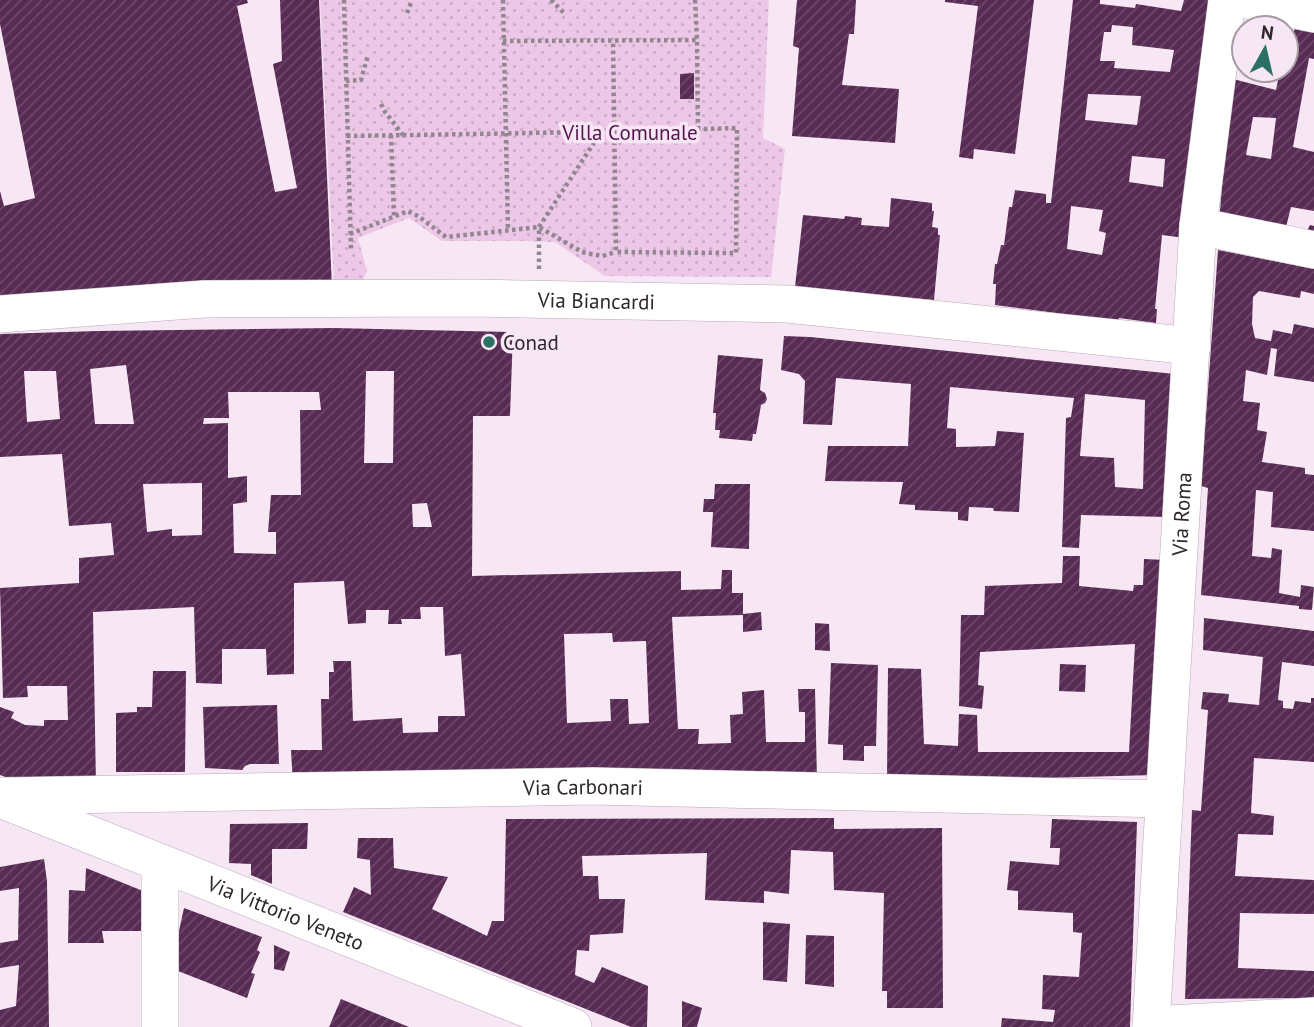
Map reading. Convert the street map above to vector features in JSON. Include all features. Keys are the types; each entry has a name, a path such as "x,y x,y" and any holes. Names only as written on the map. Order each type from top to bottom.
{"street":[{"name":"Via Roma","path":"1151,1026 1198,226 1227,0"},
{"path":"1247,0 1314,14"},
{"path":"1198,226 1314,250"},
{"name":"Via Biancardi","path":"0,314 204,299 473,298 787,304 1192,346"},
{"name":"Via Carbonari","path":"0,797 593,786 1164,799"},
{"name":"Via Vittorio Veneto","path":"0,797 572,1027"},
{"path":"160,863 160,1027"},
{"path":"1151,1026 1314,1016"}],"path":[{"path":"344,0 351,250"},
{"path":"407,12 412,0"},
{"path":"503,0 508,230"},
{"path":"551,0 566,15"},
{"path":"695,0 698,129"},
{"path":"613,40 616,252"},
{"path":"503,41 697,40"},
{"path":"346,80 361,80 368,55"},
{"path":"381,104 403,135"},
{"path":"347,136 737,128 736,253 616,252 602,256 582,252 539,227 446,237 408,211 351,234"},
{"path":"538,299 539,227 601,131"},
{"path":"391,135 394,216"}],"green space":[{"name":"Villa Comunale","path":"320,0 769,0 763,138 785,149 771,277 605,276 555,242 442,241 409,218 358,238 367,271 362,283 334,284"}],"building":[{"path":"0,0 247,0 248,3 237,6 275,192 297,188 273,64 282,61 280,0 319,0 332,287 0,297 0,191 4,206 35,198 0,24"},
{"path":"797,0 856,0 854,34 849,34 842,85 899,89 895,143 792,136 799,48 793,46"},
{"path":"945,0 1034,0 1015,154 974,149 973,159 959,157 978,6"},
{"path":"1073,0 1100,0 1100,4 1135,8 1136,4 1181,11 1184,0 1214,0 1185,238 1162,235 1156,323 1119,318 1118,321 995,305 995,264 1001,245 1004,245 1009,207 1012,207 1015,190 1046,194 1046,203 1051,203","holes":["1112,25 1133,27 1132,45 1174,50 1170,72 1114,68 1115,61 1100,61 1104,32 1111,32","1088,94 1141,96 1137,125 1085,120","1132,156 1165,159 1163,187 1129,182","1071,206 1103,210 1099,231 1106,233 1102,255 1067,249"]},
{"path":"1300,20 1314,22 1314,59 1309,58 1293,147 1314,152 1314,211 1291,207 1286,227 1307,231 1310,225 1314,226 1314,242 1219,222 1232,84 1253,84 1276,90 1277,84 1300,84","holes":["1253,117 1276,118 1271,159 1246,155"]},
{"path":"694,73 694,99 680,99 680,74"},
{"path":"891,198 932,203 932,227 938,228 940,235 934,300 795,287 803,215 862,218 861,225 889,227"},
{"path":"1218,250 1314,269 1314,294 1301,291 1300,298 1259,291 1253,297 1252,324 1255,338 1271,341 1273,330 1292,334 1294,324 1314,328 1314,382 1274,376 1277,349 1271,348 1267,375 1246,370 1243,401 1260,403 1257,430 1267,432 1262,462 1305,468 1305,474 1314,475 1314,531 1271,527 1273,492 1256,490 1252,556 1271,558 1272,548 1282,550 1279,593 1300,597 1301,585 1314,587 1312,610 1299,609 1299,606 1201,595 1208,488 1201,486"},
{"path":"333,328 513,332 510,416 473,416 472,576 681,571 681,590 721,589 722,570 732,570 732,593 743,593 743,614 761,612 762,630 743,632 743,615 672,617 678,729 699,729 698,744 731,743 730,715 743,714 742,692 764,690 766,742 805,742 805,712 799,712 798,689 815,689 817,781 293,784 291,750 322,750 321,699 329,699 329,672 334,672 333,661 351,661 353,721 402,718 403,733 438,732 438,716 465,716 461,654 445,656 443,607 420,607 421,619 401,619 402,624 388,624 389,610 366,610 366,623 348,624 344,581 294,583 294,674 267,675 266,649 222,649 222,684 196,683 194,607 93,612 96,785 26,785 0,775 0,707 14,712 11,718 25,725 44,726 44,720 68,720 67,686 27,686 28,697 3,698 0,588 79,583 79,558 114,555 111,523 69,526 62,454 0,457 0,334","holes":["126,365 134,424 95,424 90,369","24,371 56,371 60,419 27,422","366,371 394,371 393,463 364,463","228,392 319,392 321,410 300,410 301,495 271,495 268,532 276,532 276,554 234,553 233,504 247,502 247,476 228,478 228,423 203,424 204,418 229,418","202,483 202,535 172,536 172,529 147,532 143,484","427,503 432,527 413,527 412,504","612,633 613,642 646,641 649,723 629,724 628,699 610,699 611,721 567,723 564,634"]},
{"path":"784,336 1175,374 1167,517 1081,515 1079,548 1062,547 1066,418 1071,417 1074,398 950,387 947,428 956,429 956,447 995,446 997,431 1024,433 1019,512 969,507 968,521 958,520 958,512 915,510 915,505 899,504 903,482 825,481 828,446 908,446 911,384 836,378 832,425 803,424 805,381 799,374 781,370","holes":["1085,394 1145,400 1143,489 1115,487 1114,458 1080,456"]},
{"path":"718,355 763,359 760,390 765,393 767,399 761,405 756,434 753,434 752,441 719,438 720,430 715,430 716,413 713,413"},
{"path":"715,484 750,484 749,549 711,547 713,512 703,512 704,499 714,499"},
{"path":"1063,556 1080,556 1079,586 1133,591 1134,585 1143,585 1144,559 1166,560 1154,775 887,779 888,668 921,669 924,744 958,746 959,714 977,715 978,752 1129,752 1135,644 980,652 978,685 984,686 982,709 959,706 961,615 984,615 985,586 1062,583"},
{"path":"1204,618 1314,631 1314,666 1282,662 1278,700 1283,701 1283,708 1293,709 1295,701 1311,703 1311,698 1314,698 1314,762 1254,758 1251,813 1274,816 1273,835 1238,834 1235,876 1314,880 1314,914 1240,913 1238,968 1314,971 1314,998 1185,999 1192,810 1201,811 1208,710 1201,709 1203,692 1229,694 1228,702 1259,705 1263,657 1203,650"},
{"path":"815,623 829,624 830,651 815,650"},
{"path":"831,663 878,665 876,746 864,746 864,761 843,760 843,745 828,744"},
{"path":"1060,664 1086,665 1085,692 1059,691"},
{"path":"153,671 186,671 185,772 116,772 116,713 137,712 137,707 152,707"},
{"path":"277,705 279,764 250,764 242,770 205,768 203,707"},
{"path":"834,818 834,829 942,828 943,1008 887,1008 887,991 882,991 884,893 834,890 833,852 791,850 789,894 764,891 764,903 705,900 707,853 582,856 583,876 598,876 599,899 625,899 623,933 590,935 589,951 577,950 575,975 594,983 602,967 648,986 647,1027 631,1027 343,912 354,887 371,895 370,860 357,858 358,838 393,838 394,868 448,877 432,909 487,936 492,921 504,921 506,819"},
{"path":"1052,819 1137,822 1130,1027 1001,1027 1002,1018 1053,1022 1055,1010 1042,1009 1043,975 1079,977 1082,933 1073,932 1073,913 1018,910 1018,891 1007,890 1010,861 1059,865 1060,848 1050,848"},
{"path":"308,823 307,849 272,849 272,884 251,875 251,864 229,863 230,824"},
{"path":"44,859 47,881 49,1027 0,1027 0,1010 16,1006 19,965 0,968 0,943 18,940 19,888 0,891 0,867"},
{"path":"86,868 148,893 150,931 102,931 104,943 68,943 69,890 85,891"},
{"path":"184,908 262,937 247,998 178,971 179,931"},
{"path":"763,922 790,924 787,982 763,980"},
{"path":"806,935 834,936 834,987 805,984"},
{"path":"274,945 290,952 284,971 274,969"},
{"path":"341,999 409,1027 329,1027"},
{"path":"682,1001 702,1008 697,1027 682,1027"}],"place":[{"name":"Conad","path":"489,342"}]}
